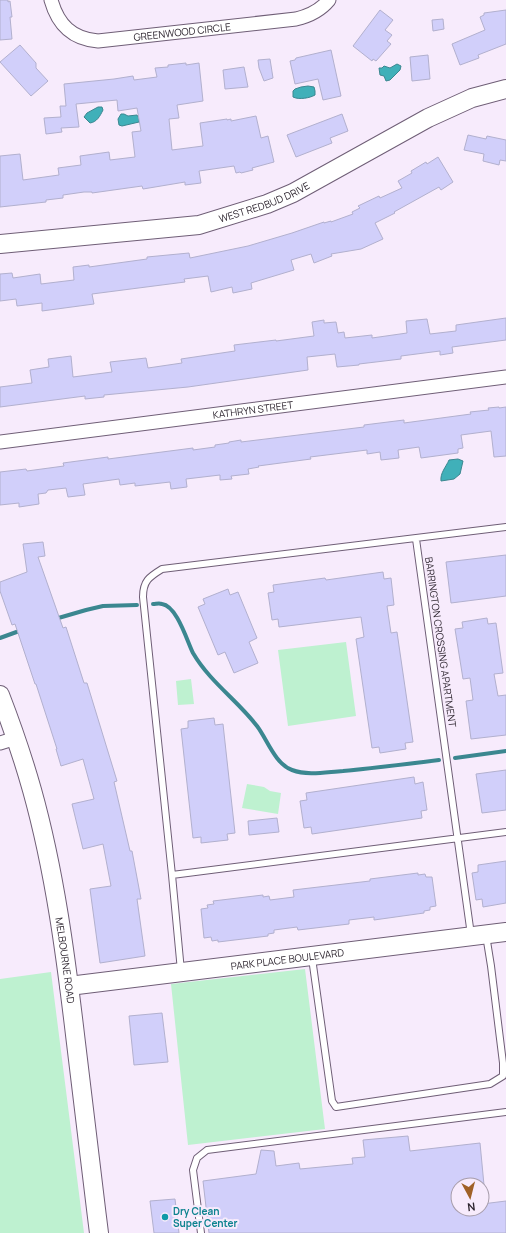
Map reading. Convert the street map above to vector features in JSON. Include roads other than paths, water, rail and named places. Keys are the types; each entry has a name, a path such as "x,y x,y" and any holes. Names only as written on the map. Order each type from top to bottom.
{"street":[{"name":"GREENWOOD CIRCLE","path":"51,0 56,15 65,28 81,38 98,41 296,19 307,16 319,10 329,0"},
{"name":"WEST REDBUD DRIVE","path":"0,244 199,225 259,206 293,193 428,118 472,98 506,89"},
{"name":"KATHRYN STREET","path":"0,442 506,377"},
{"name":"MELBOURNE ROAD","path":"0,695 8,741 32,791 46,847 56,897 69,986 99,1233"},
{"name":"PARK PLACE BOULEVARD","path":"69,986 506,932"}],"lane":[{"path":"181,972 143,597 143,588 146,581 153,574 162,569 506,527"},
{"name":"BARRINGTON CROSSING APARTMENT","path":"312,956 332,1101 336,1107 490,1084 503,1076 503,1063 491,966 479,936 458,838 416,539"},
{"path":"172,875 506,832"},
{"path":"201,1233 193,1170 197,1158 207,1150 506,1112"}],"water":[{"path":"397,64 401,66 400,70 390,80 386,81 384,76 380,75 379,68 384,66 390,68"},
{"path":"308,86 314,87 315,95 304,98 293,97 293,91 295,89"},
{"path":"98,107 102,107 103,110 96,120 90,123 84,117 87,113"},
{"path":"121,114 128,116 137,115 139,122 122,126 119,125 118,119"},
{"path":"458,459 463,461 460,474 454,479 441,481 442,473 449,460"}],"waterway":[{"path":"153,604 162,604 167,606 177,617 193,653 207,673 257,726 276,757 286,767 298,772 317,773 367,769 439,760"},
{"path":"55,619 103,606 137,605"},
{"path":"0,638 22,630"},
{"path":"455,758 506,751"}],"place":[{"name":"Dry Clean Super Center","path":"165,1217"}]}
